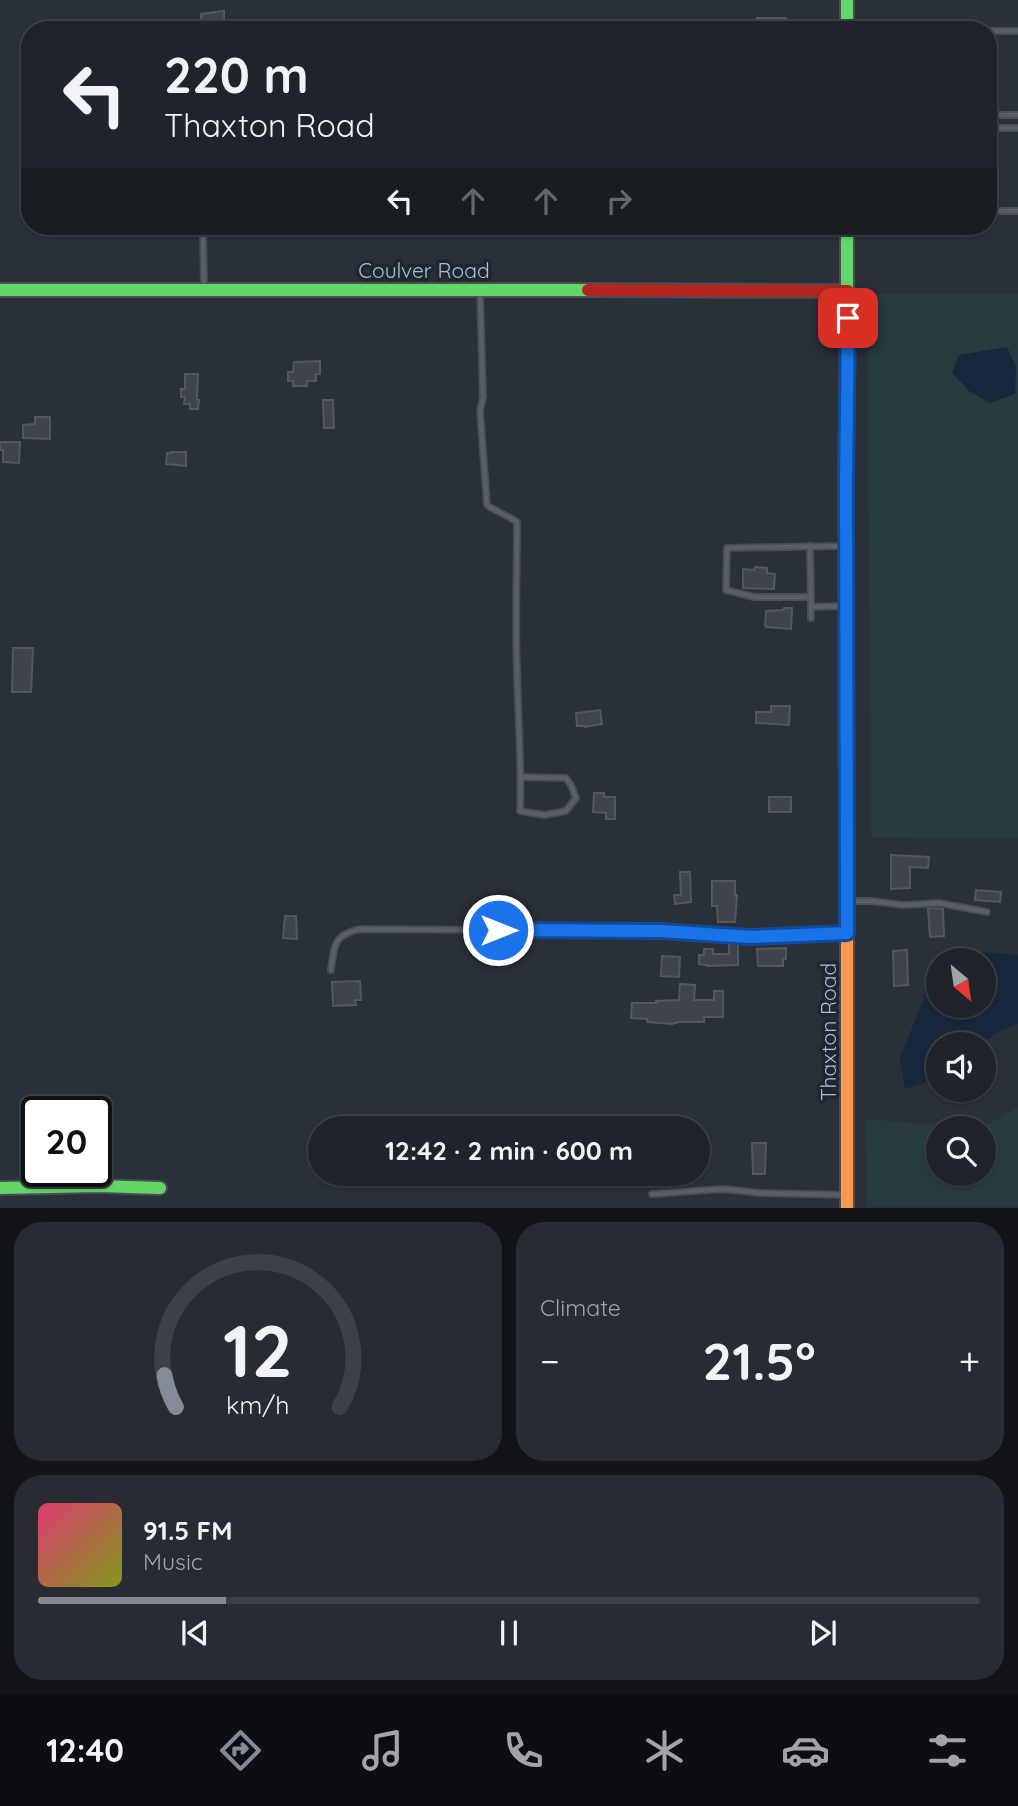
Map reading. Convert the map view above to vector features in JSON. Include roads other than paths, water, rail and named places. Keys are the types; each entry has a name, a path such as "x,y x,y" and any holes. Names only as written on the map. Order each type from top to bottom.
{"street":[{"path":"847,0 847,21"},
{"name":"Thaxton Road","path":"847,235 847,1201"},
{"name":"Coulver Road","path":"0,290 848,291"},
{"path":"0,1188 160,1188"}],"lane":[{"path":"997,31 1018,32"},
{"path":"997,115 1018,116"},
{"path":"997,128 1018,128"},
{"path":"997,211 1018,211"},
{"path":"203,235 204,289"},
{"path":"480,290 483,397 480,411 487,505 517,522 516,657 520,811 544,815 566,811 576,798 566,778 521,777"},
{"path":"811,597 754,597 726,590 727,548 846,546"},
{"path":"810,547 811,618"},
{"path":"811,607 846,606"},
{"path":"847,901 903,905 939,903 987,912"},
{"path":"331,970 337,940 346,932 361,929 661,931 751,937 847,933"},
{"path":"652,1194 723,1189 847,1201"}],"water":[{"path":"1007,347 1016,367 1015,394 990,403 969,391 952,373 959,355"},
{"path":"996,953 1018,955 1018,1024 996,1034 926,1032 926,1082 905,1089 900,1058 926,993 926,1018 996,1018"}]}
